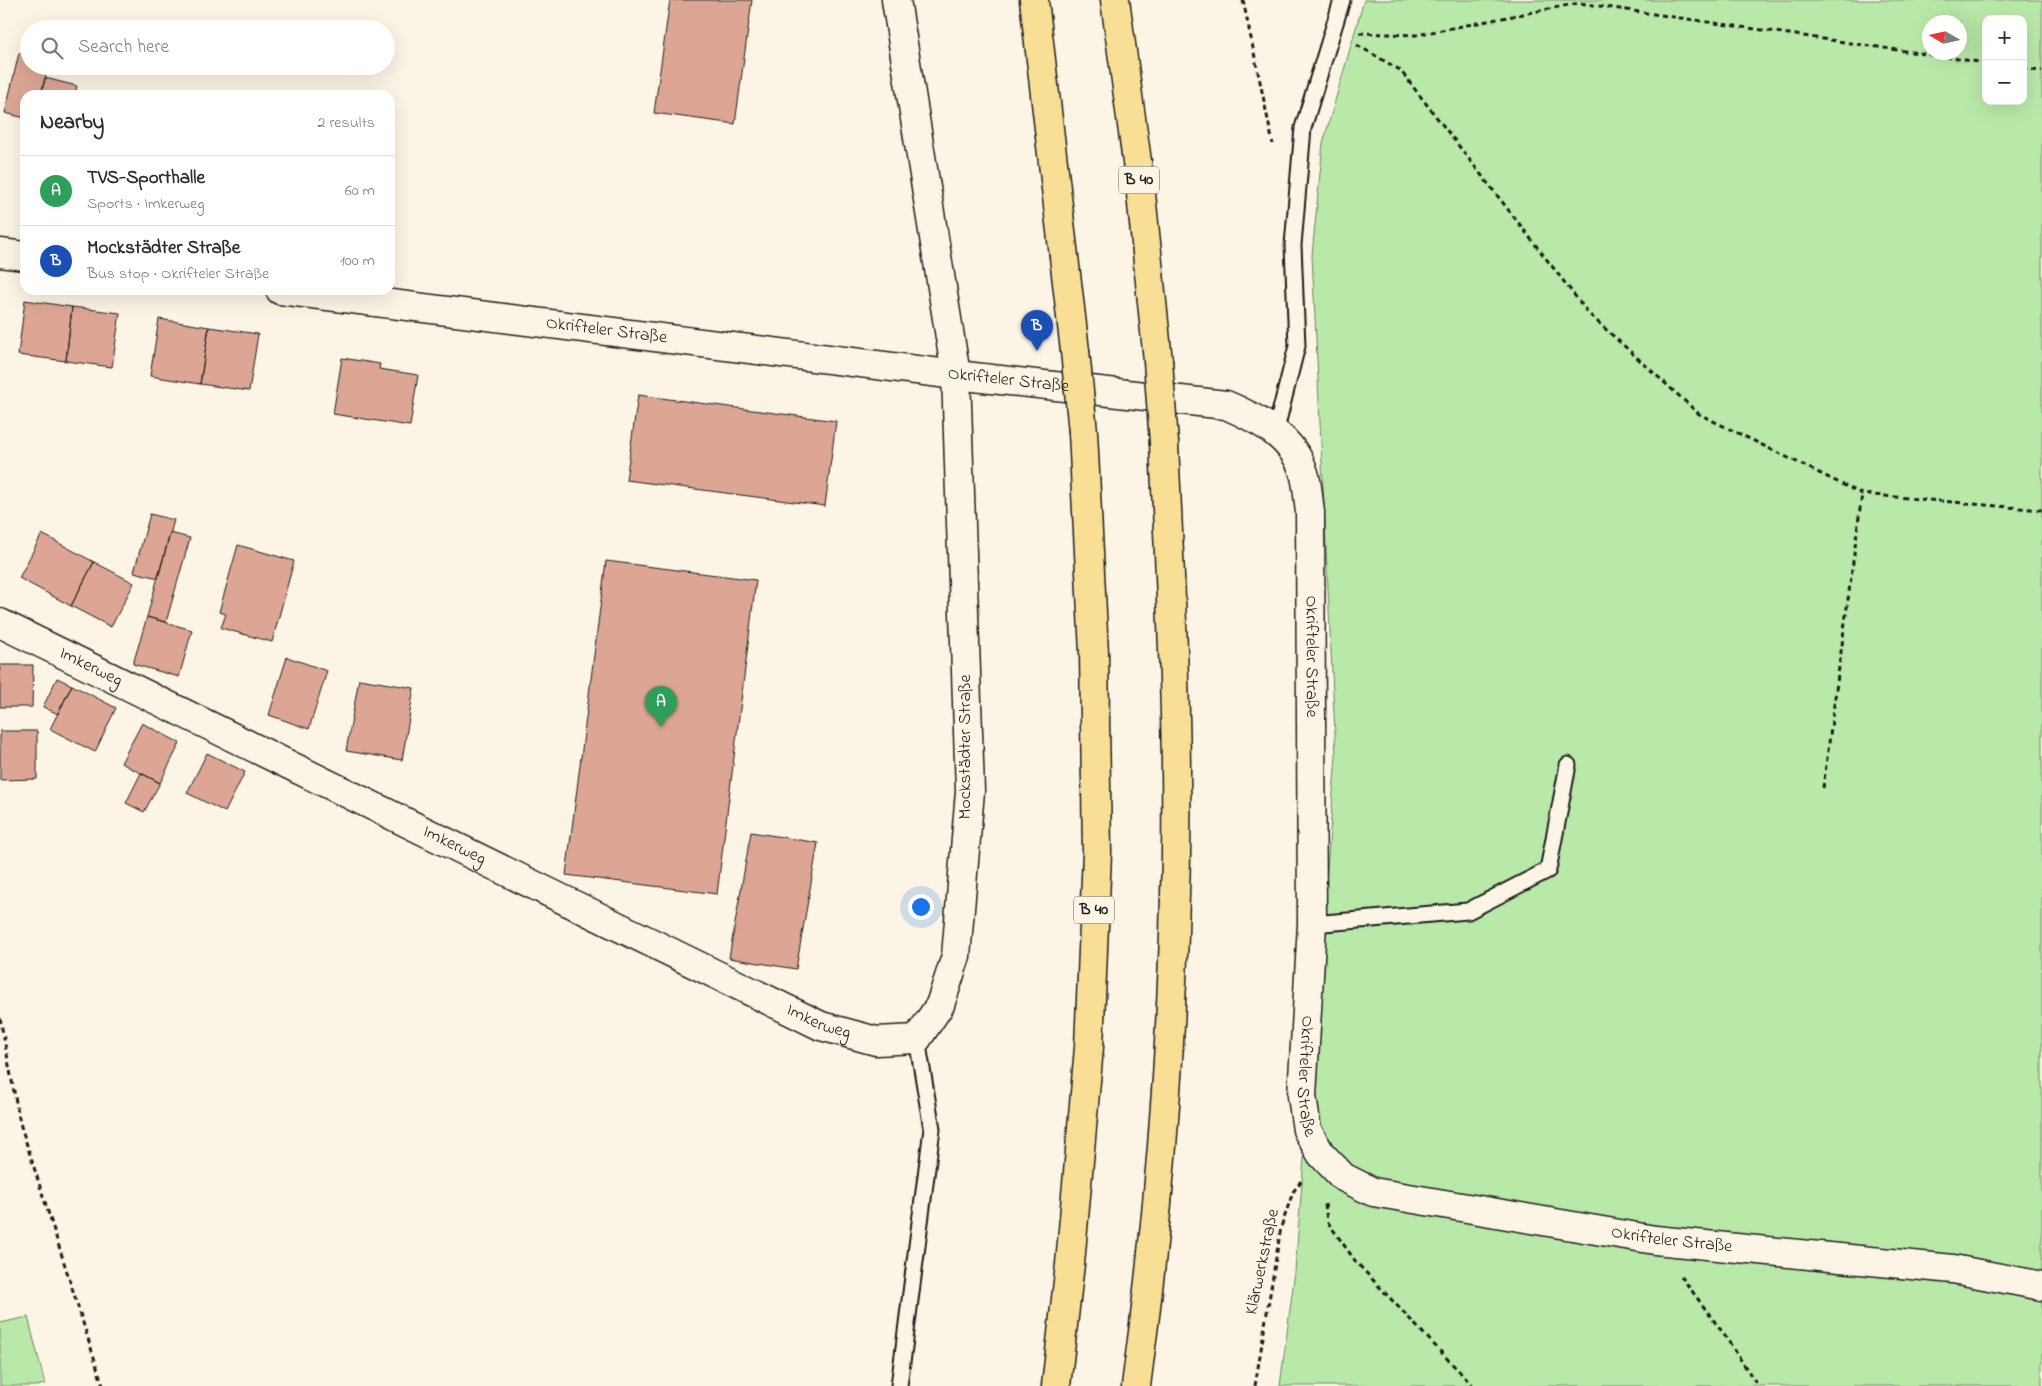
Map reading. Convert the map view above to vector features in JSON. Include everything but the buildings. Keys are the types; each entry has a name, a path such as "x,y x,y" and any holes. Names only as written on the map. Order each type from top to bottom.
{"highway":[{"name":"B 40","path":"1034,0 1075,351 1082,432 1094,653 1097,853 1088,1057 1070,1264 1056,1386"},
{"name":"B 40","path":"1115,0 1140,184 1158,361 1164,443 1173,651 1176,856 1168,1057 1151,1278 1136,1386"}],"street":[{"name":"Mockstädter Straße","path":"896,0 956,376 970,791 956,956 940,1005 917,1039"},
{"path":"0,253 20,255"},
{"name":"Okrifteler Straße","path":"319,295 956,376 1226,406 1251,416 1275,433 1292,449 1304,472 1310,512 1312,924 1302,1096 1307,1130 1321,1154 1343,1177 1373,1192 1655,1240 1953,1269 2042,1286"},
{"name":"Imkerweg","path":"0,623 821,1026 876,1041 917,1039"}],"lane":[{"path":"1275,433 1297,346 1293,245 1303,128 1342,0"},
{"path":"1312,924 1468,911 1548,870 1568,765"},
{"path":"899,1386 932,1128 917,1039"}],"path":[{"path":"1243,0 1274,148"},
{"path":"1333,32 1416,35 1579,3 1982,62"},
{"path":"1333,32 1400,70 1589,314 1699,414 1862,494 2042,510"},
{"path":"2027,69 2042,72"},
{"path":"1823,788 1862,494"},
{"path":"0,1018 20,1123 103,1386"},
{"path":"1321,1154 1326,1221 1356,1262 1473,1386"},
{"name":"Klärwerkstraße","path":"1255,1386 1281,1227 1293,1192 1321,1154"},
{"path":"1655,1240 1758,1386"}],"green space":[{"path":"1364,0 2042,0 2042,1386 1280,1386 1295,1271 1336,756 1312,255 1323,143"},
{"path":"28,1317 45,1384 36,1386 0,1386 0,1323"}],"place":[{"name":"Mockstädter Straße","path":"1037,351"},
{"name":"TVS-Sporthalle","path":"661,727"}]}
